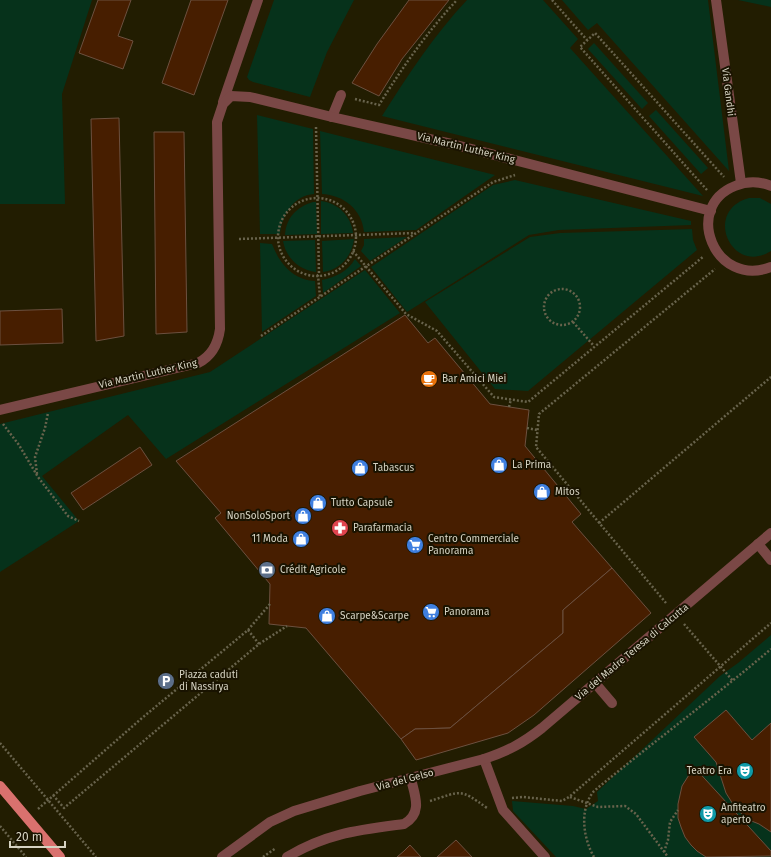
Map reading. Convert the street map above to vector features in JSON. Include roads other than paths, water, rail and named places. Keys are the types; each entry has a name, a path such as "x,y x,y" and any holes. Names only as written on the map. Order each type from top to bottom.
{"main road":[{"path":"0,786 60,857"}],"street":[{"name":"Via Martin Luther King","path":"0,415 137,376 198,363 211,353 218,340 220,329 217,132 219,113 258,0"},
{"name":"Via Gandhi","path":"716,0 737,185"},
{"path":"332,117 341,95"},
{"name":"Via Martin Luther King","path":"223,104 231,96 250,97 332,117 456,144 711,211"},
{"path":"771,186 754,182 737,185 725,192 717,201 709,217 709,232 714,248 725,261 732,266 746,270 760,270 771,267"},
{"name":"Via del Madre Teresa di Calcutta","path":"484,759 504,753 522,743 542,728 771,533"},
{"path":"758,544 771,560"},
{"path":"595,683 612,703"},
{"path":"484,759 506,815 545,857"},
{"name":"Via del Gelso","path":"222,857 270,822 282,816 321,803 484,759"},
{"path":"287,857 312,844 340,834 404,824 414,815 417,807 417,801 411,779"}],"place":[{"name":"Bar Amici Miei","path":"429,379"},
{"name":"La Prima","path":"499,465"},
{"name":"Tabascus","path":"360,468"},
{"name":"Mitos","path":"542,492"},
{"name":"Tutto Capsule","path":"318,503"},
{"name":"NonSoloSport","path":"303,516"},
{"name":"Parafarmacia","path":"340,528"},
{"name":"11 Moda","path":"301,539"},
{"name":"Centro Commerciale Panorama","path":"415,545"},
{"name":"Crédit Agricole","path":"267,570"},
{"name":"Panorama","path":"431,612"},
{"name":"Scarpe&Scarpe","path":"327,616"},
{"name":"Piazza caduti di Nassirya","path":"166,681"},
{"name":"Teatro Era","path":"745,771"},
{"name":"Anfiteatro aperto","path":"708,814"}]}
